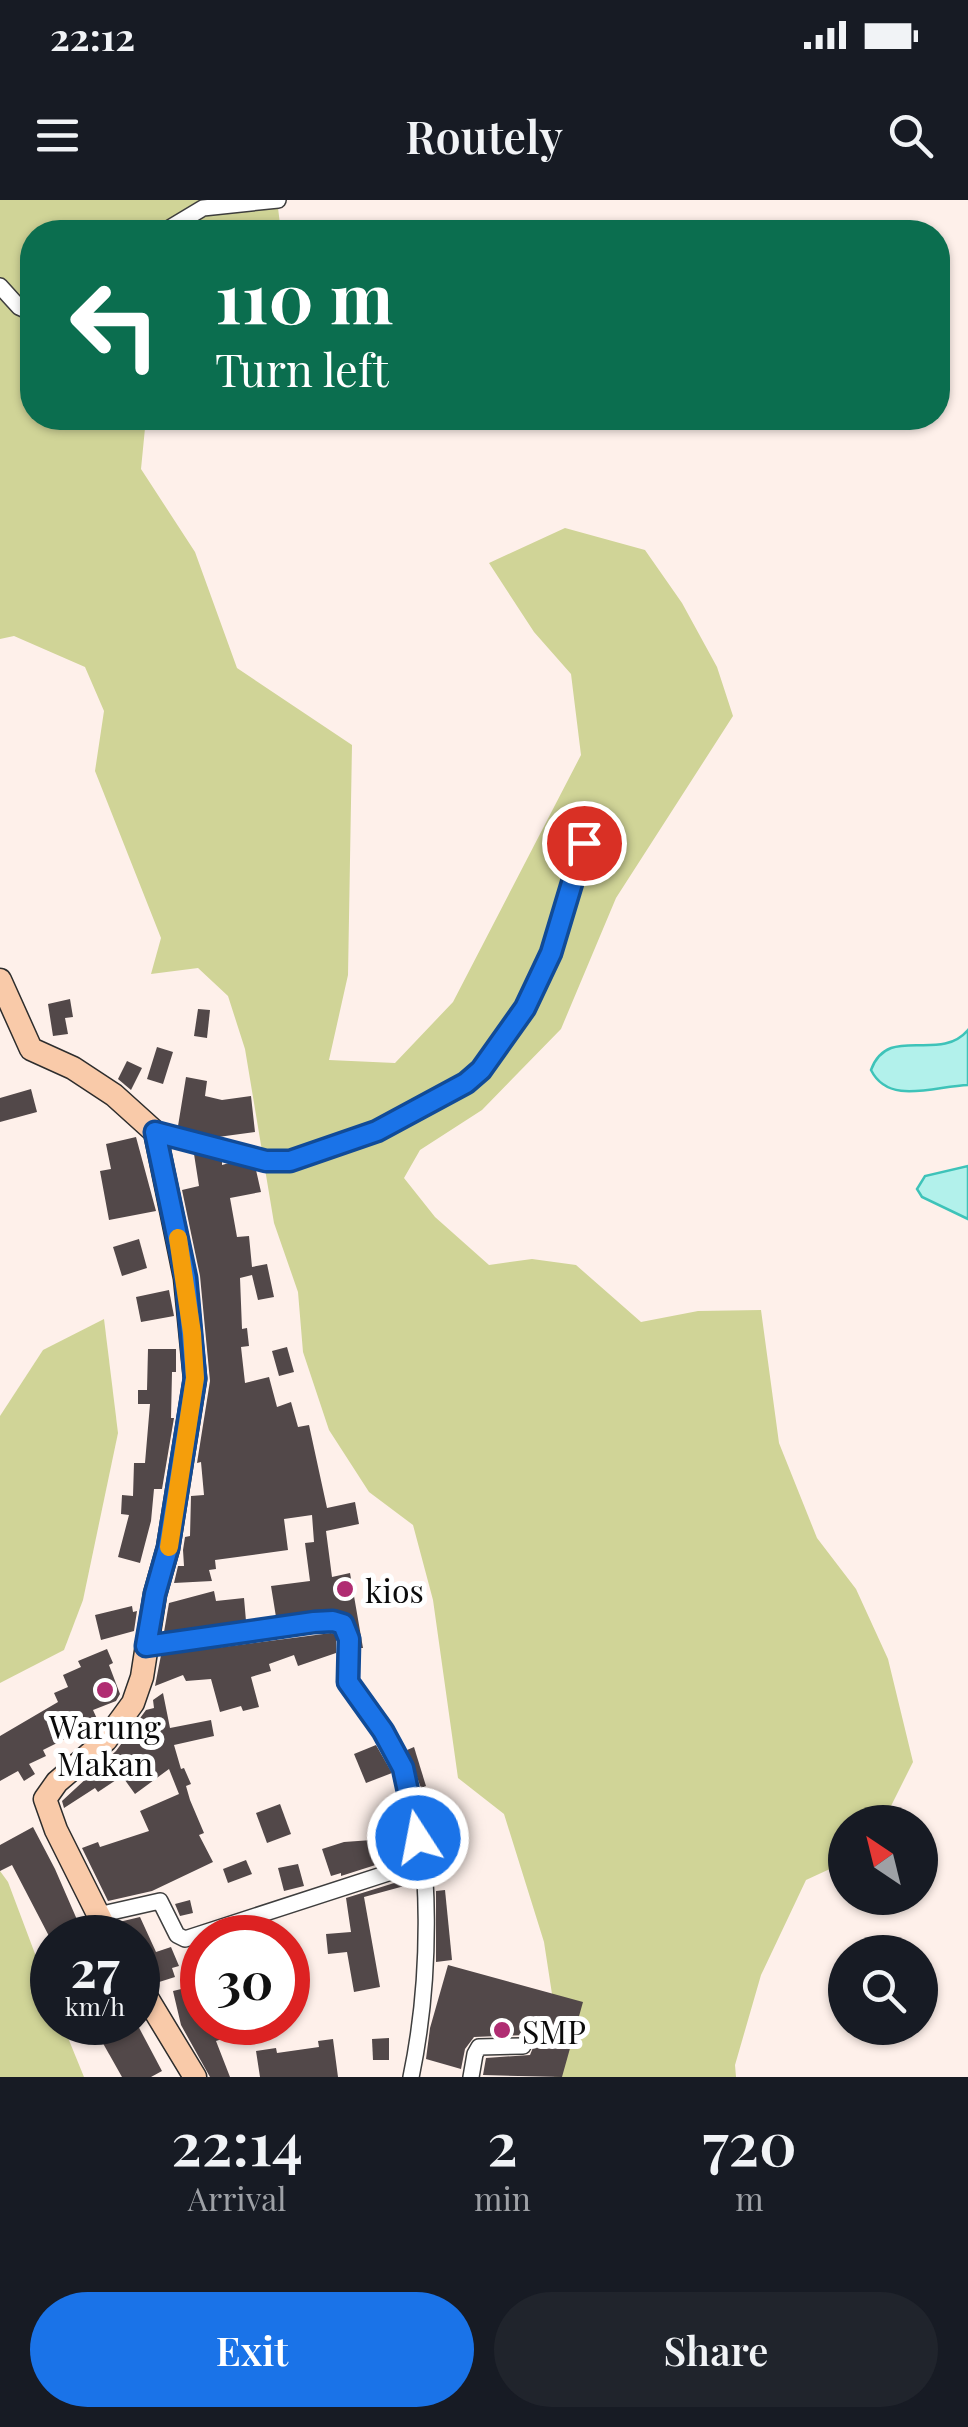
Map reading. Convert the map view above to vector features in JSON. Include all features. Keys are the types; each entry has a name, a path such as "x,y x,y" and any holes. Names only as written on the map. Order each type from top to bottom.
{"street":[{"path":"182,220 202,208 278,200"},
{"path":"0,286 20,307"},
{"path":"0,980 31,1049 73,1068 114,1095 155,1132 266,1161 290,1161 377,1131 466,1083 481,1070 525,1008 551,953 584,843"},
{"path":"155,1132 186,1278 195,1378 168,1548 155,1594 142,1677 124,1718 106,1740 57,1782 45,1799 56,1830 98,1915 160,1901 177,1935 185,1939 422,1862"},
{"path":"146,1646 314,1622 343,1624 349,1639 348,1682 383,1731 403,1768 415,1813 426,1941 423,1996 411,2077"},
{"path":"160,2019 195,2077"},
{"path":"471,2077 479,2047 523,2046"}],"green space":[{"path":"0,200 277,200 280,220 20,220 20,430 145,430 141,469 195,552 237,668 352,745 348,975 329,1060 395,1063 453,1002 581,755 571,674 534,632 489,563 565,528 645,550 682,603 717,667 733,716 616,898 561,1029 482,1110 420,1150 404,1178 435,1217 489,1265 532,1259 576,1265 641,1322 698,1311 761,1310 779,1443 817,1538 856,1589 888,1659 913,1762 892,1805 828,1805 828,1870 806,1880 761,1975 735,2065 736,2077 554,2077 558,2033 544,1942 504,1814 458,1778 433,1600 413,1525 369,1492 329,1430 303,1352 298,1292 274,1223 245,1049 228,996 198,968 151,974 161,938 95,771 104,711 85,667 14,636 0,639"},
{"path":"104,1319 118,1433 83,1600 64,1650 0,1683 0,1416 43,1350"},
{"path":"0,1871 30,1940 30,2045 71,2045 84,2077 0,2077"}],"water":[{"path":"968,1030 968,1085 901,1091 879,1081 871,1070 879,1056 889,1049 943,1044"},
{"path":"968,1166 968,1219 922,1197 917,1189 925,1176"}],"building":[{"path":"70,999 73,1017 65,1018 68,1034 53,1036 48,1004"},
{"path":"198,1009 210,1010 207,1038 194,1036"},
{"path":"157,1047 173,1052 163,1084 147,1079"},
{"path":"127,1061 142,1068 131,1090 118,1079"},
{"path":"186,1077 207,1081 205,1096 222,1100 251,1096 255,1132 218,1137 178,1126"},
{"path":"31,1089 37,1112 0,1122 0,1098"},
{"path":"136,1137 156,1211 109,1220 100,1171 111,1169 106,1144"},
{"path":"194,1154 222,1161 222,1165 256,1170 261,1192 230,1198 237,1237 249,1236 252,1267 267,1264 274,1297 258,1300 252,1275 240,1278 242,1329 247,1328 249,1346 241,1347 245,1383 269,1377 277,1407 291,1402 298,1427 309,1425 327,1508 355,1502 359,1524 326,1531 332,1577 350,1573 363,1648 358,1648 355,1622 337,1611 276,1617 271,1586 310,1581 305,1543 314,1542 312,1515 284,1519 288,1550 215,1560 216,1569 209,1570 212,1581 174,1583 178,1566 184,1566 185,1537 190,1536 191,1496 204,1495 201,1462 197,1463 210,1381 200,1276 182,1190 199,1186"},
{"path":"139,1239 147,1268 122,1276 113,1247"},
{"path":"169,1290 174,1316 141,1322 136,1297"},
{"path":"287,1347 294,1372 279,1376 272,1351"},
{"path":"148,1349 176,1349 176,1372 172,1372 174,1418 162,1489 154,1489 151,1521 140,1563 118,1557 129,1515 121,1514 122,1495 133,1496 134,1463 145,1463 150,1404 138,1404 138,1390 147,1390"},
{"path":"214,1591 216,1601 244,1598 246,1621 164,1632 169,1603"},
{"path":"132,1606 133,1612 137,1611 134,1631 101,1640 95,1615"},
{"path":"336,1635 336,1653 298,1666 294,1655 269,1664 271,1671 251,1677 259,1707 243,1711 241,1706 220,1712 211,1679 186,1681 183,1675 155,1686 161,1655"},
{"path":"107,1649 120,1694 116,1701 93,1710 98,1721 63,1736 65,1739 43,1750 46,1756 29,1764 35,1774 24,1781 18,1771 0,1781 0,1736 58,1702 54,1693 68,1687 63,1675 81,1667 78,1661"},
{"path":"163,1693 170,1728 211,1720 214,1736 174,1745 181,1769 184,1768 191,1784 186,1786 204,1833 199,1835 213,1862 152,1891 108,1901 82,1848 98,1842 100,1847 149,1831 140,1811 179,1794 169,1769 135,1794 122,1776 64,1808 62,1801 116,1751 146,1710 154,1708 153,1700"},
{"path":"376,1745 392,1773 366,1783 354,1754"},
{"path":"414,1747 426,1786 421,1788 407,1750"},
{"path":"280,1804 291,1834 267,1843 256,1813"},
{"path":"33,1827 75,1915 38,1915 12,1865 0,1871 0,1845"},
{"path":"386,1839 388,1861 331,1876 322,1849 344,1842"},
{"path":"246,1860 252,1874 228,1883 223,1869"},
{"path":"298,1864 304,1886 284,1891 278,1868"},
{"path":"407,1879 408,1885 364,1897 380,1987 354,1992 347,1952 328,1954 326,1934 351,1932 346,1898"},
{"path":"445,1890 452,1960 436,1962 436,1891"},
{"path":"190,1900 193,1913 180,1916 175,1904"},
{"path":"171,1947 179,1966 172,1968 175,1977 160,1982 160,1951"},
{"name":"SMP","path":"448,1965 583,2002 562,2077 483,2075 486,2058 530,2055 534,2045 524,2035 474,2037 465,2049 461,2069 426,2059 430,2028"},
{"path":"180,1989 180,2021 173,1991"},
{"path":"389,2038 389,2060 373,2060 372,2039"},
{"path":"333,2039 338,2077 260,2077 256,2051 276,2048 277,2053 319,2047 318,2041"},
{"path":"104,2045 148,2045 162,2071 151,2077 122,2077"},
{"path":"192,2045 218,2045 230,2077 210,2077"}],"slow traffic":[{"path":"169,1547 195,1378 186,1278 178,1238"}],"place":[{"name":"kios","path":"345,1589"},
{"name":"Warung Makan","path":"105,1690"},
{"name":"SMP","path":"502,2030"}],"route":[{"path":"418,1838 403,1768 392,1744 348,1682 349,1639 343,1624 314,1622 146,1646 168,1548 195,1378 186,1278 155,1132 266,1161 290,1161 377,1131 466,1083 481,1070 525,1008 551,953 584,843"}]}
